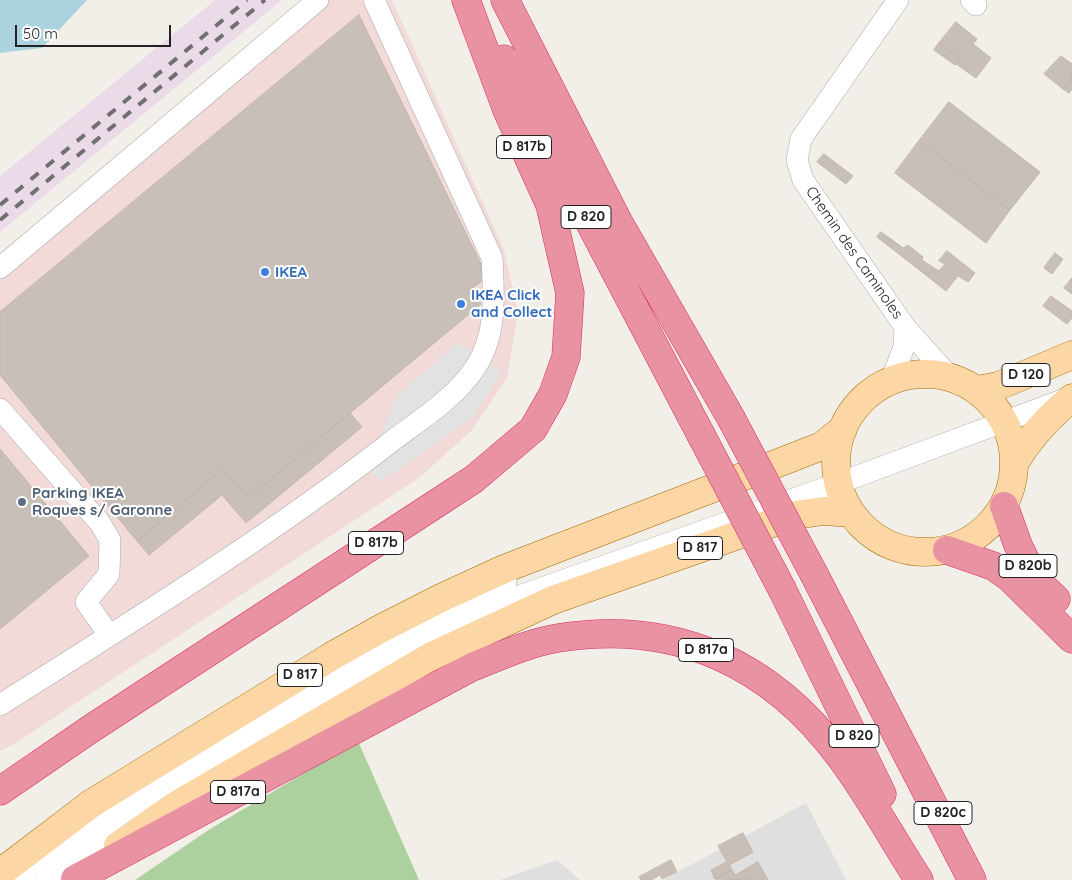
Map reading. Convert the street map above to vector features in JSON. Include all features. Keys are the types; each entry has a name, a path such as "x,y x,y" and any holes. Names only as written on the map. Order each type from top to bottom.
{"highway":[{"name":"D 820","path":"505,0 619,223 731,418 972,880"},
{"name":"D 820","path":"467,2 499,50 783,591 924,880"},
{"name":"D 817b","path":"0,791 92,728 474,479 533,429 553,394 566,357 570,293 563,255 550,205 507,110 467,2"},
{"name":"D 820b","path":"1004,506 1018,545 1034,578 1072,614"},
{"path":"948,550 993,566 1004,574 1072,639"},
{"name":"D 817a","path":"74,879 472,667 511,651 558,638 615,634 669,640 708,651 748,670 774,688 801,712 842,758 918,880"},
{"path":"0,769 92,728"},
{"name":"D 820c","path":"903,745 983,880"}],"main road":[{"name":"D 120","path":"978,390 998,386 1072,356"},
{"path":"913,375 949,376 978,390 998,410 1011,434 1015,462 1011,492 990,526 970,540 948,550 920,552 893,546 869,533 851,512 836,472 837,450 842,429 852,412 864,398 880,386 913,375"},
{"path":"1015,462 1042,424 1072,398"},
{"name":"D 817","path":"0,873 92,803 348,647 441,598 504,570 822,446 842,429"},
{"name":"D 817","path":"74,879 175,806 430,657 553,600 795,515 824,511 851,512"}],"street":[{"path":"0,268 318,0"},
{"path":"0,705 109,635 340,481 452,394 475,368 490,338 495,300 492,258 374,0"},
{"name":"Chemin des Caminoles","path":"898,0 802,139 797,160 803,180 905,327 949,376"},
{"name":"Chemin des Caminoles","path":"891,381 904,346 905,327"},
{"path":"48,880 111,830 214,765 447,628 531,591 839,483 1004,421 1072,398"},
{"path":"0,409 100,523 110,540 110,574 86,602 109,635"},
{"path":"18,880 121,803 420,626 625,523"}],"shaded area":[{"path":"215,0 282,0 0,232 0,176"},
{"path":"309,0 392,0 504,250 518,313 507,378 471,431 419,478 14,744 0,751 0,254"},
{"path":"458,343 502,372 472,418 382,481 355,461 377,445 397,395"},
{"path":"806,803 846,880 663,880"},
{"path":"557,860 580,880 500,880"}],"green space":[{"path":"358,741 419,880 135,880 210,829"}],"water":[{"path":"0,0 87,0 42,48 0,53"}],"building":[{"name":"IKEA","path":"359,15 480,262 484,280 469,290 481,304 248,498 223,469 137,541 0,375 0,312"},
{"path":"956,22 977,39 973,44 991,58 976,78 956,64 960,59 939,43"},
{"path":"939,43 960,59 955,65 934,50"},
{"path":"1061,56 1072,64 1072,78 1063,89 1044,74"},
{"path":"1072,78 1072,89 1069,93 1063,89"},
{"path":"949,102 1040,172 1010,210 919,141"},
{"path":"919,141 1010,210 986,243 895,173"},
{"path":"824,154 853,176 846,184 817,162"},
{"path":"881,232 891,239 886,244 877,237"},
{"path":"891,239 903,248 908,245 923,257 922,260 934,268 927,276 886,244"},
{"path":"947,251 975,273 968,282 958,276 946,291 927,276 934,268 939,271 945,264 939,261"},
{"path":"1055,253 1063,259 1052,274 1044,268"},
{"path":"1072,278 1072,294 1064,288"},
{"path":"1051,296 1072,311 1072,318 1067,324 1043,306"},
{"path":"350,413 362,427 246,523 222,495 149,555 137,541 223,469 248,498"},
{"name":"Parking IKEA Roques s/ Garonne","path":"0,449 89,556 0,629"},
{"path":"743,833 753,852 729,865 732,870 715,879 711,870 727,862 718,846"},
{"path":"671,860 677,872 662,879 660,875 651,880 641,880 639,877"},
{"path":"758,862 768,880 715,879 732,870 735,875"}],"railway":[{"path":"0,205 247,0"},
{"path":"0,220 265,0"}],"place":[{"name":"IKEA","path":"265,272"},
{"name":"IKEA Click and Collect","path":"461,304"},
{"name":"Parking IKEA Roques s/ Garonne","path":"22,502"}]}
